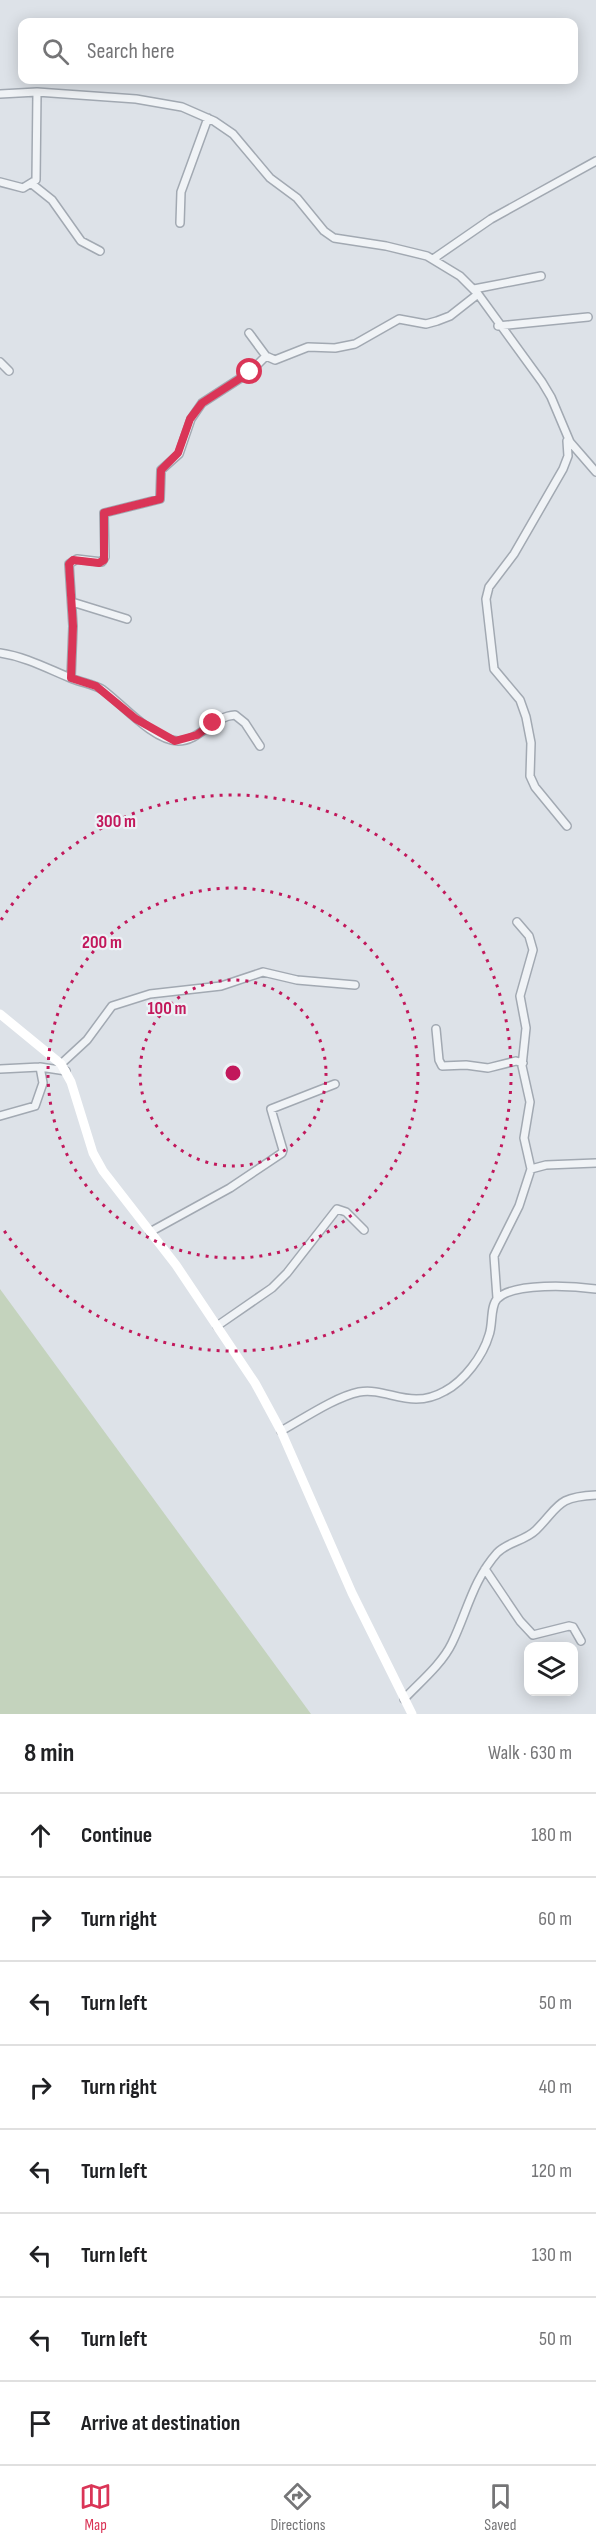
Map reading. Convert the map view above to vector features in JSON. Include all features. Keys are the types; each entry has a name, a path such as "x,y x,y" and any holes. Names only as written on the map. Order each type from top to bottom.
{"street":[{"path":"0,183 22,188 32,184 37,173 37,92"},
{"path":"0,94 37,92 153,100 183,107 208,118 241,141 270,178 297,198 324,231 334,238 399,248 433,259 460,276 476,291 498,326 548,392 565,433 596,472"},
{"path":"180,223 181,192 208,118"},
{"path":"433,259 491,219 596,161"},
{"path":"32,184 52,200 81,242 100,251"},
{"path":"249,333 266,356 275,360 308,347 344,347 404,318 430,323 450,316 476,291 541,276"},
{"path":"498,326 588,317"},
{"path":"71,678 72,602 69,564 73,560 99,563 104,560 104,513 160,499 161,470 178,453 195,411 202,403 250,372 266,356"},
{"path":"0,362 9,371"},
{"path":"565,433 568,456 563,469 514,554 489,587 486,599 494,669 520,700 526,717 531,743 530,776 535,787 567,826"},
{"path":"72,602 127,619"},
{"path":"0,653 30,659 103,690 126,712 168,738 183,740 197,735 219,719 235,715 245,723 260,746"},
{"path":"281,1431 359,1392 413,1399 436,1396 463,1377 484,1347 497,1298 494,1256 519,1206 531,1169 524,1138 530,1102 523,1063 526,1028 520,996 533,951 529,936 517,922"},
{"path":"0,1069 64,1067 112,1006 150,994 221,986 264,972 297,980 356,986"},
{"path":"0,1014 64,1067 93,1153 103,1171 150,1232 255,1383 281,1431 352,1593 412,1714"},
{"path":"436,1029 438,1060 442,1066 466,1065 488,1068 516,1061 523,1063"},
{"path":"0,1116 35,1106 43,1083 40,1067"},
{"path":"150,1232 230,1188 282,1153 284,1150 271,1109 336,1084"},
{"path":"531,1169 549,1164 596,1162"},
{"path":"217,1326 272,1288 287,1273 337,1209 346,1212 364,1230"},
{"path":"497,1298 510,1292 531,1288 596,1289"},
{"path":"404,1699 452,1645 470,1595 498,1551 537,1529 555,1507 574,1497 596,1495"},
{"path":"485,1569 520,1622 533,1635 569,1626 581,1641"}],"green space":[{"path":"0,1289 311,1714 0,1714"}],"route":[{"path":"213,723 197,735 175,741 126,712 103,690 71,678 73,626 72,592 68,569 70,561 73,560 99,563 104,560 104,513 107,510 160,499 159,475 178,453 195,411 213,395 250,372"}]}
